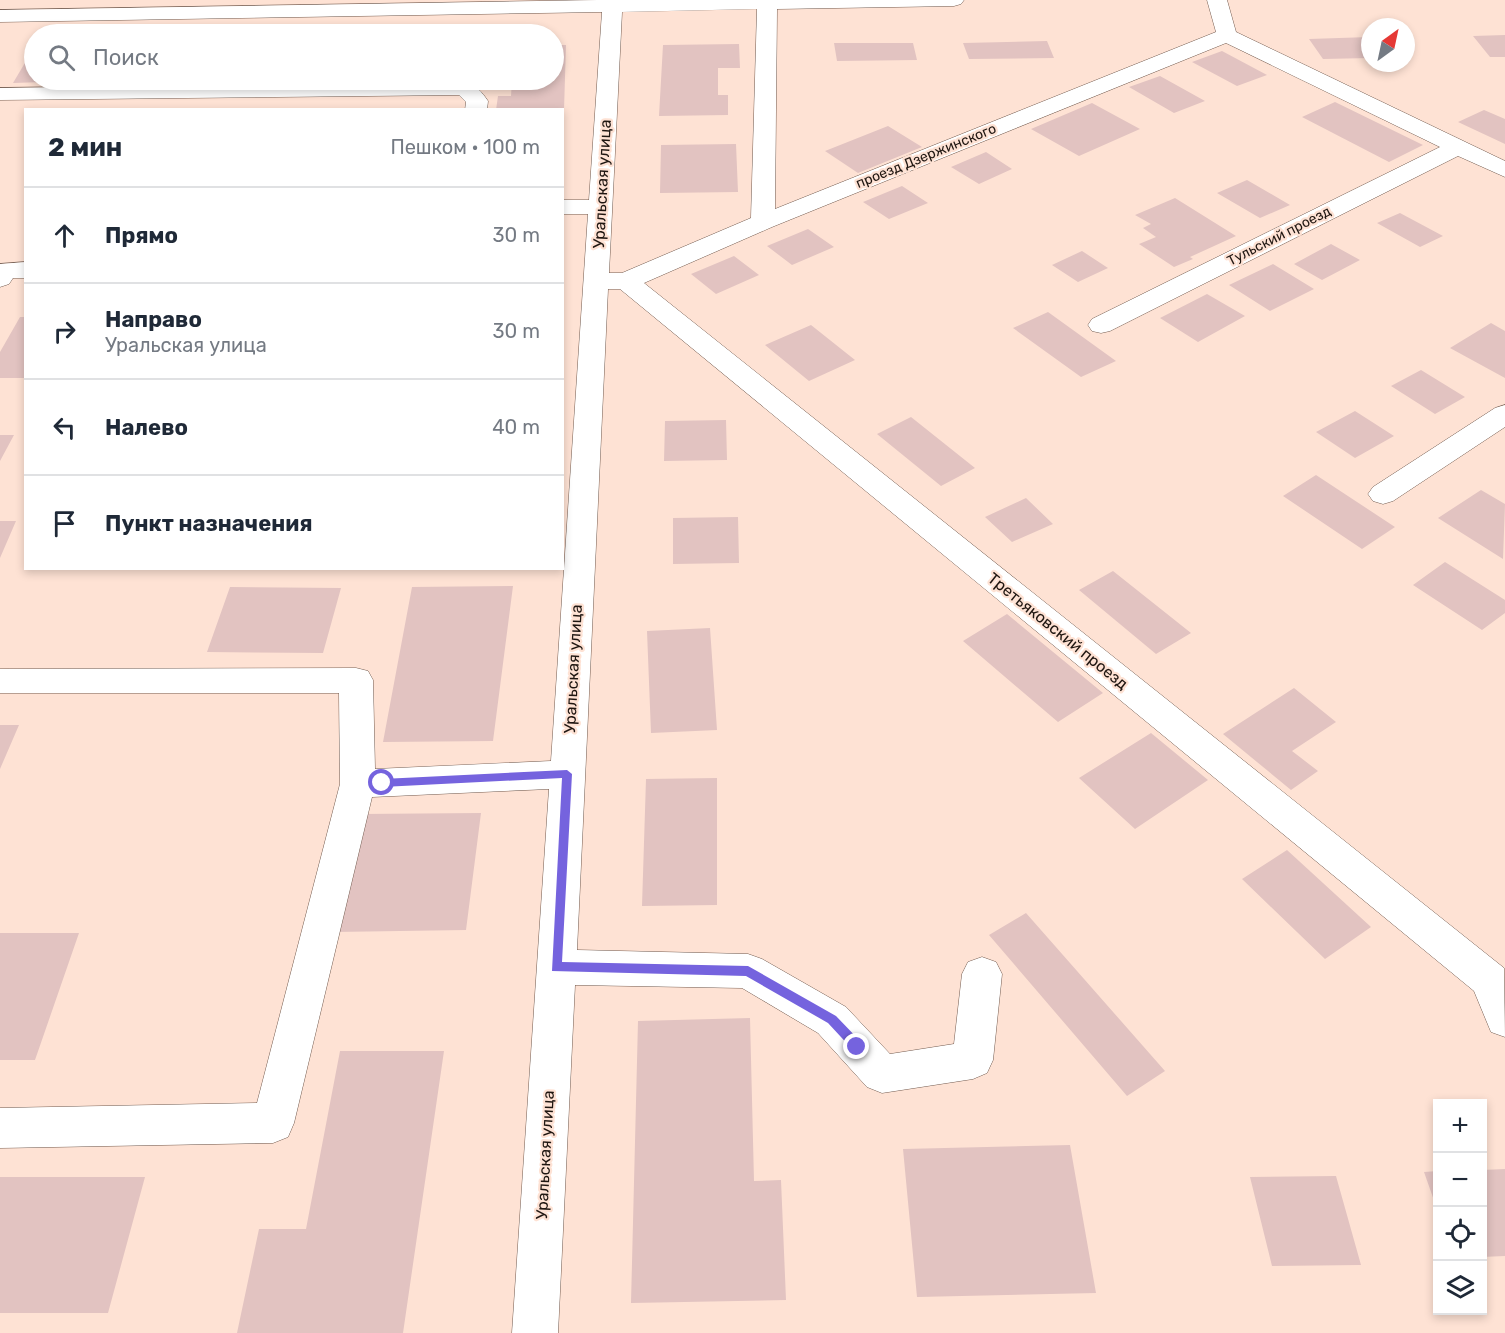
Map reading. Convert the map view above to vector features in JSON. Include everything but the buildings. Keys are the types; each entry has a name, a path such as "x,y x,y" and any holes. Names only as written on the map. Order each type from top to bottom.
{"street":[{"path":"0,16 101,8 178,14 767,1 954,0"},
{"path":"1217,0 1227,35 1505,170"},
{"path":"763,222 767,1"},
{"name":"Уральская улица","path":"535,1333 567,774 611,281 600,207 612,6"},
{"path":"173,24 178,14"},
{"name":"проезд Дзержинского","path":"611,281 1227,35"},
{"path":"0,94 72,90"},
{"path":"467,90 477,101 476,108"},
{"name":"Тульский проезд","path":"1101,325 1458,147"},
{"path":"564,207 600,207"},
{"path":"0,279 4,271 24,270"},
{"name":"Третьяковский проезд","path":"611,281 1497,974"},
{"path":"1383,494 1505,414"},
{"path":"0,681 356,680 358,784 273,1123 0,1128"},
{"path":"358,784 567,774"},
{"path":"556,967 748,971 832,1020 882,1074 973,1060 982,974"},
{"path":"1497,974 1505,1019"}],"route":[{"path":"382,783 567,774 556,967 748,971 832,1020 857,1047"}]}
